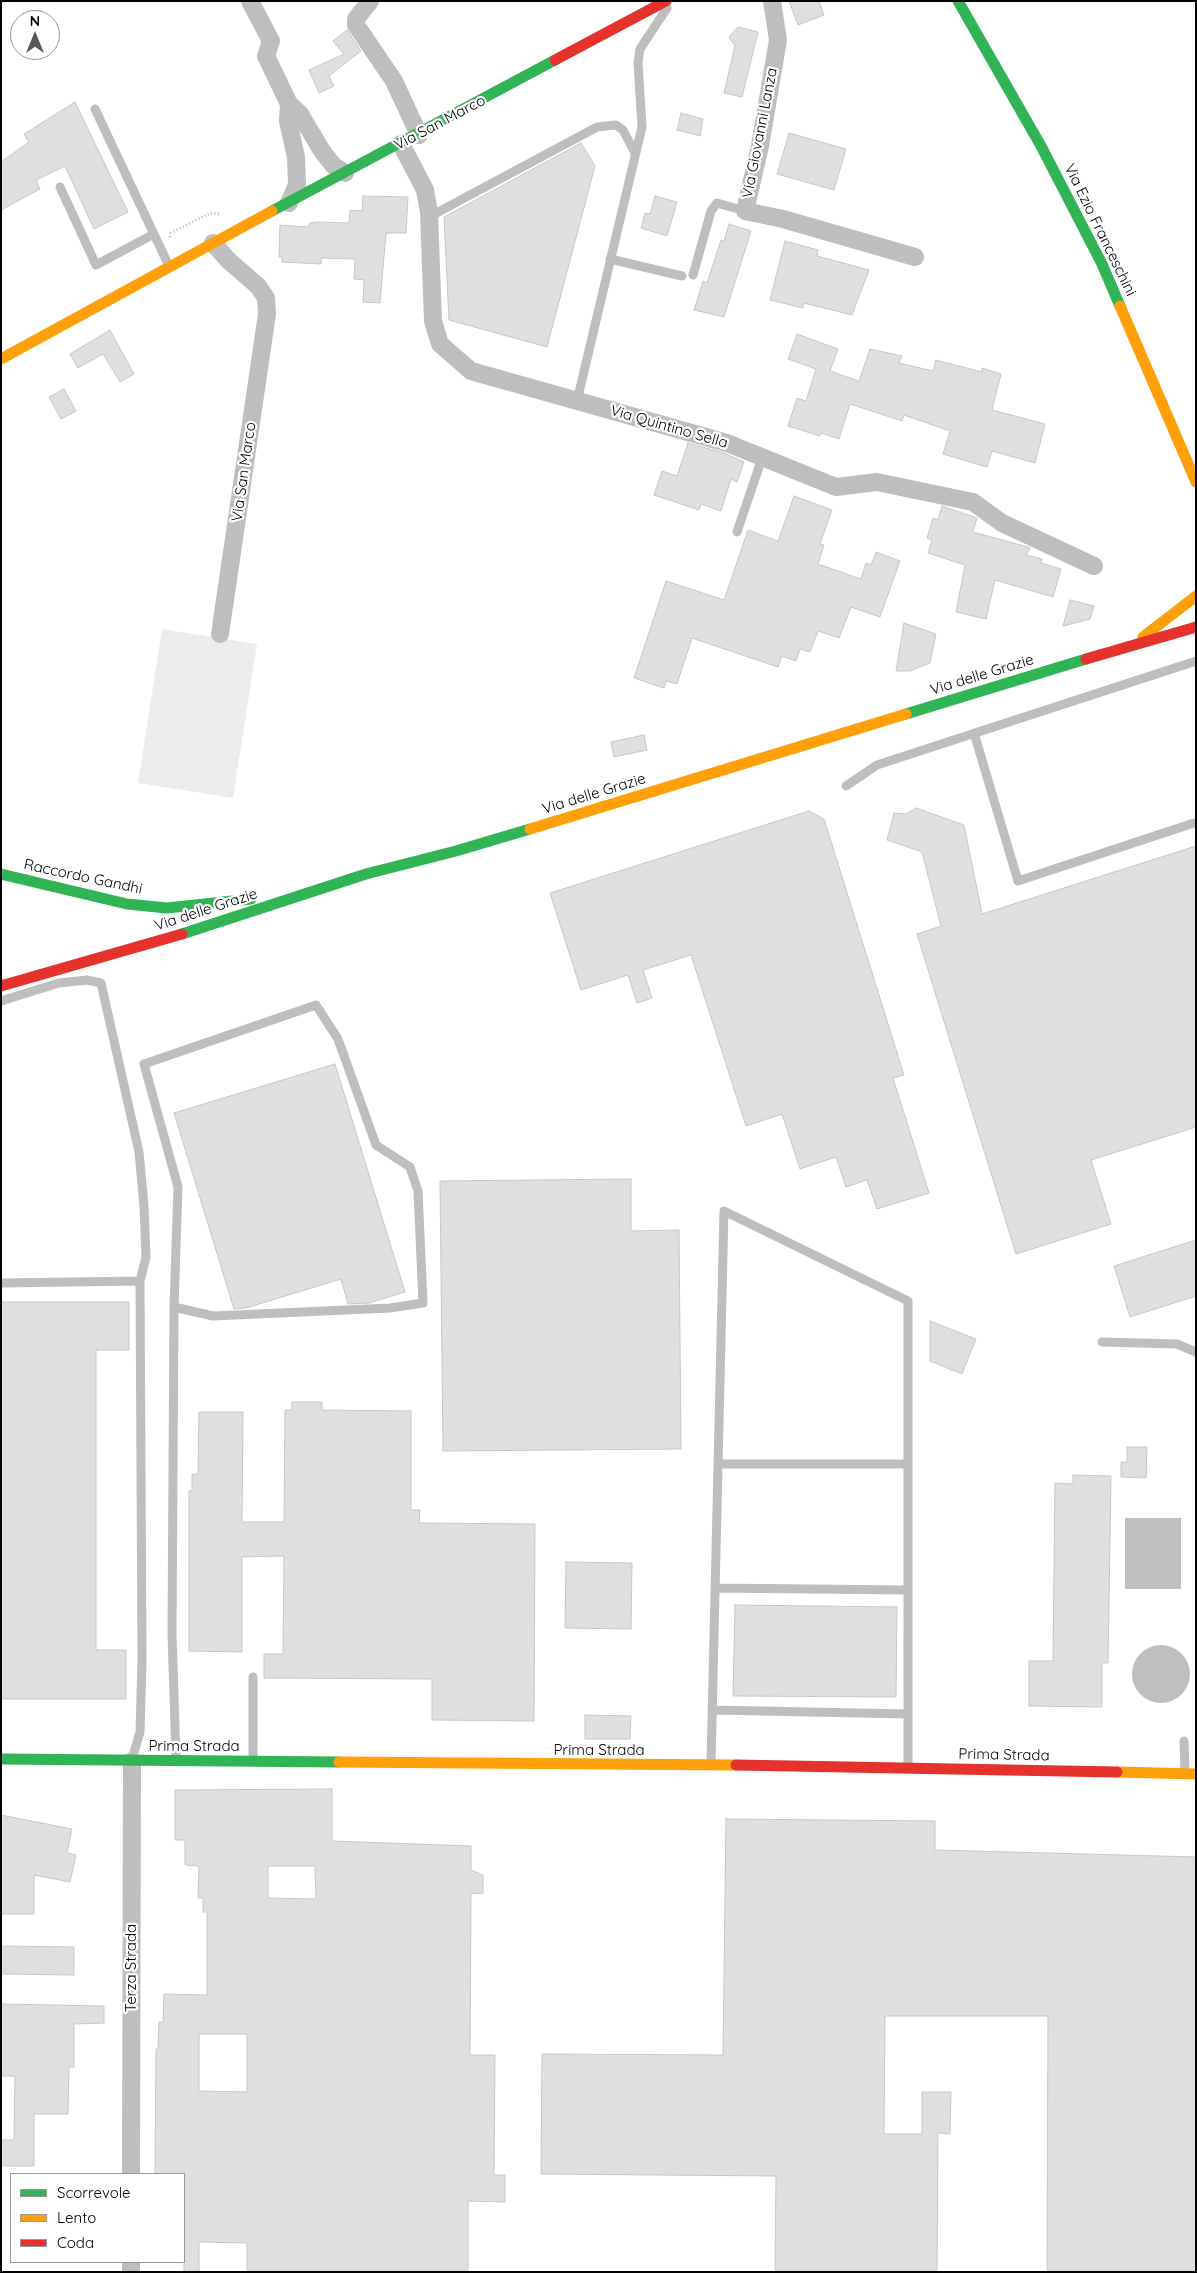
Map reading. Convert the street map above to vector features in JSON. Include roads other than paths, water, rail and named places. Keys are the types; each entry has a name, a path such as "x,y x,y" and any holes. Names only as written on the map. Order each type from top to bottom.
{"main road":[{"name":"Via San Marco","path":"1,359 169,266 401,144 650,5 666,1"},
{"name":"Via Ezio Franceschini","path":"958,1 1041,146 1102,264 1196,482"},
{"path":"1133,645 1196,596"},
{"name":"Via delle Grazie","path":"1,986 167,939 366,874 456,851 1196,627"},
{"name":"Raccordo Gandhi","path":"1,874 126,904 167,908 253,899 366,874"},
{"name":"Prima Strada","path":"1,1759 908,1768 1190,1774"}],"street":[{"path":"250,1 271,41 266,56 289,104 300,114 322,151 334,166 345,173"},
{"path":"370,1 356,19 356,25 394,80 419,134"},
{"name":"Via Giovanni Lanza","path":"772,1 778,40 760,146 745,211 783,219 915,257"},
{"path":"289,104 288,121 296,157 296,185 289,203"},
{"name":"Via Quintino Sella","path":"401,144 425,190 429,218 433,321 440,344 471,371 727,443 836,487 878,482 973,502 1002,523 1094,566"},
{"name":"Via San Marco","path":"213,243 229,261 258,286 266,298 267,314 220,634"},
{"name":"Terza Strada","path":"131,2173 132,1761"}],"lane":[{"path":"577,401 642,127 638,63 640,49 671,1"},
{"path":"96,109 169,266"},
{"path":"429,218 597,127 616,125 623,130 635,153"},
{"path":"60,187 96,265 154,234"},
{"path":"693,275 711,211 717,203 745,211"},
{"path":"610,259 682,276"},
{"path":"737,532 762,458"},
{"path":"846,786 877,765 1196,661"},
{"path":"974,733 1018,881 1194,823"},
{"path":"1,1001 59,983 87,980 101,983 139,1152 146,1257 140,1281 140,1732 132,1761"},
{"path":"174,1307 213,1316 390,1308 423,1303 418,1190 410,1167 376,1145 338,1039 316,1005 144,1064 178,1187 174,1307 172,1633 176,1761"},
{"path":"711,1766 724,1211 908,1301 908,1768"},
{"path":"1,1283 140,1281"},
{"path":"1102,1342 1177,1344 1196,1352"},
{"path":"718,1464 908,1464"},
{"path":"715,1588 908,1590"},
{"path":"253,1677 253,1762"},
{"path":"712,1710 908,1714"},
{"path":"1184,1741 1190,1774"}]}
